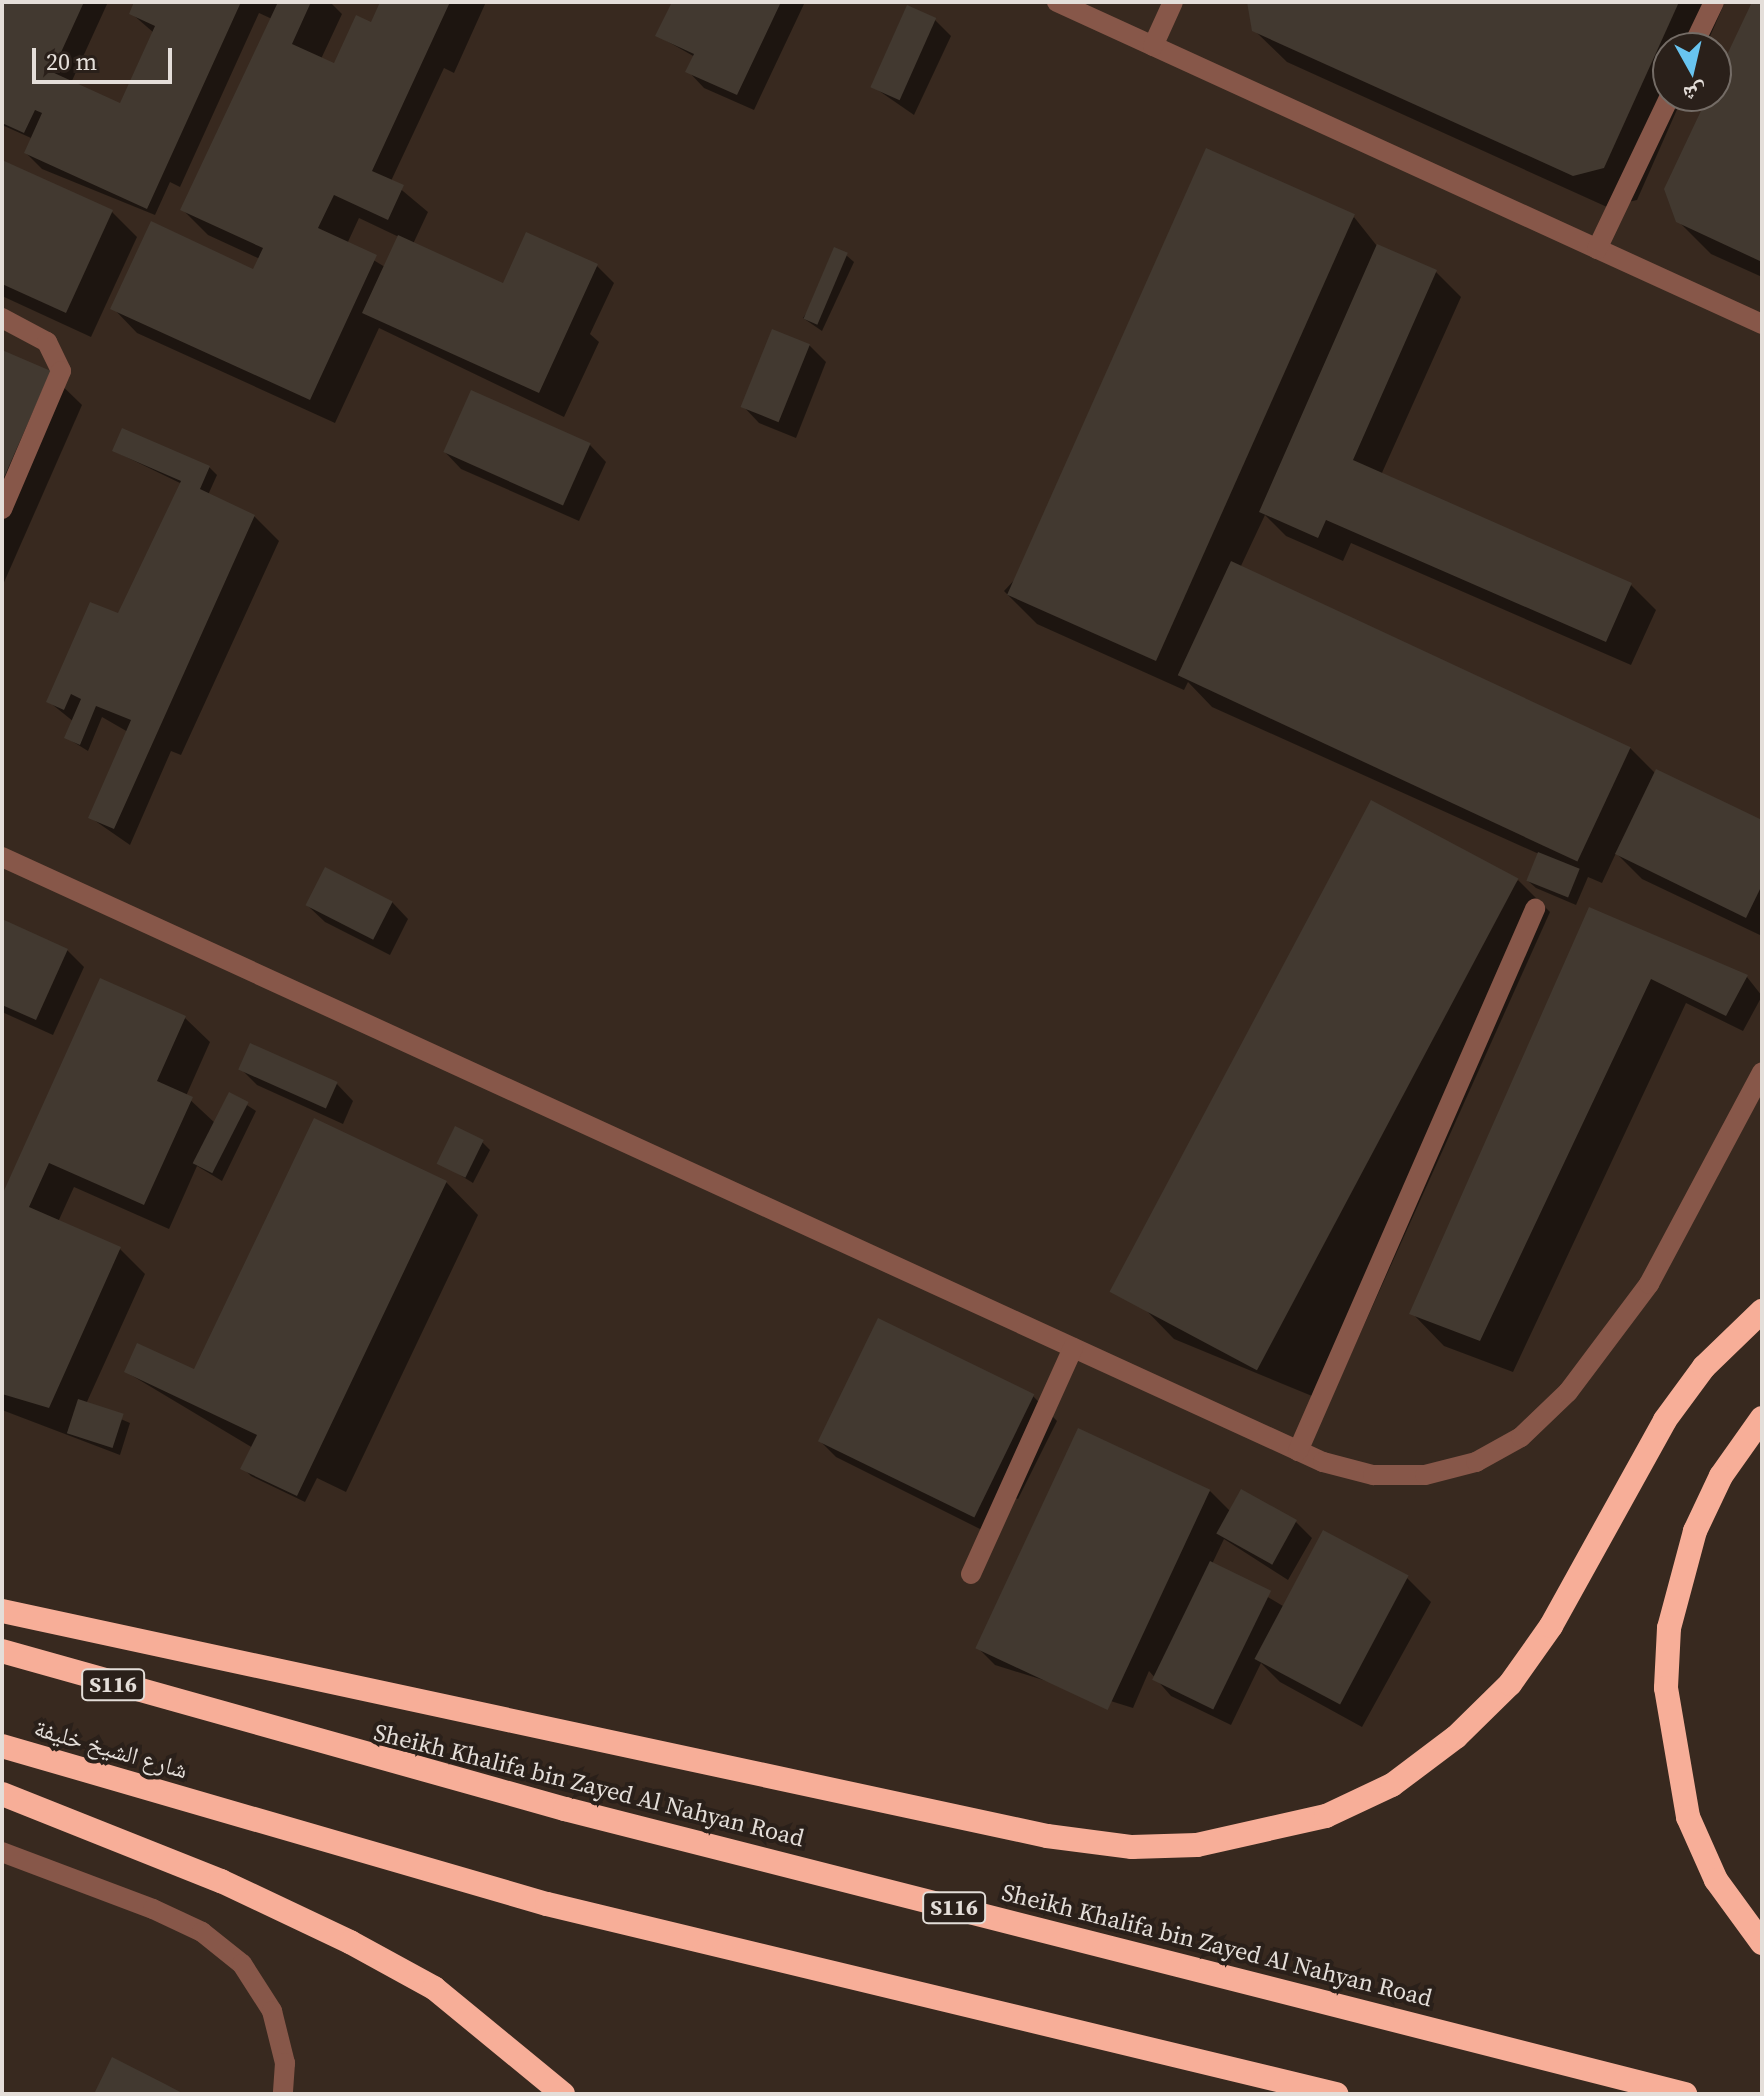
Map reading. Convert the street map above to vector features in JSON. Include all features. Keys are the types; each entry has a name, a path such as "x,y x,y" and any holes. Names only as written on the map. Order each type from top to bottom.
{"highway":[{"path":"2,1611 1047,1836 1132,1847 1197,1845 1326,1816 1392,1785 1456,1737 1510,1684 1551,1626 1665,1420 1704,1367 1762,1311"},
{"path":"1762,1418 1721,1476 1695,1531 1669,1628 1666,1688 1688,1817 1716,1880 1762,1943"},
{"name":"Sheikh Khalifa bin Zayed Al Nahyan Road","path":"2,1651 224,1719 1685,2094"},
{"name":"شارع الشيخ خليفة","path":"2,1746 547,1904 1336,2094"},
{"path":"2,1794 221,1881 350,1942 434,1988 563,2094"}],"street":[{"path":"1057,2 1762,324"},
{"path":"1153,46 1173,2"},
{"path":"1700,32 1714,2"},
{"path":"1597,249 1662,112"},
{"path":"2,318 47,342 61,371 2,509"},
{"path":"2,857 1298,1451 1373,1475 1425,1475 1476,1462 1521,1437 1568,1392 1649,1284 1762,1072"},
{"path":"1298,1451 1535,909"},
{"path":"971,1574 1073,1348"},
{"path":"2,1852 153,1909 202,1932 242,1964 272,2011 285,2063 283,2094"}],"shaded area":[{"path":"2,2 1762,2 1762,2094 2,2094"}],"building":[{"path":"2,2 84,2 52,72 120,103 155,26 129,14 134,2 241,2 147,209 24,153 42,113 35,110 24,133 2,123"},
{"path":"278,2 311,2 292,44 334,63 356,15 371,22 380,2 450,2 372,171 404,185 388,220 334,195 318,228 377,255 310,400 110,309 151,221 253,269 263,248 180,210"},
{"path":"672,2 781,2 737,95 685,72 694,54 655,36"},
{"path":"1247,2 1679,2 1665,32 1652,32 1652,62 1604,168 1573,176 1252,31"},
{"path":"1752,2 1762,2 1762,262 1676,222 1664,189 1700,112 1732,112 1732,44"},
{"path":"907,5 936,18 900,100 870,87"},
{"path":"1206,148 1355,214 1156,661 1007,595"},
{"path":"2,160 113,210 66,313 2,284"},
{"path":"526,232 598,264 539,393 362,313 398,235 503,283"},
{"path":"1377,244 1437,270 1353,460 1632,583 1606,642 1326,520 1318,538 1259,512"},
{"path":"834,247 848,253 817,325 804,319"},
{"path":"772,329 810,344 779,422 741,407"},
{"path":"2,350 51,371 2,482"},
{"path":"471,390 591,443 563,505 443,452"},
{"path":"122,428 210,466 200,489 255,515 114,829 88,818 131,720 96,706 80,745 64,738 81,699 71,694 64,710 46,702 90,602 118,613 181,481 112,451"},
{"path":"1231,561 1631,747 1577,862 1178,675"},
{"path":"1656,769 1762,820 1762,885 1746,918 1615,854"},
{"path":"1371,800 1518,878 1257,1370 1110,1292"},
{"path":"1538,852 1580,869 1568,898 1526,881"},
{"path":"325,867 393,902 373,940 305,905"},
{"path":"1589,907 1748,975 1726,1016 1651,979 1480,1341 1409,1314"},
{"path":"2,919 68,949 36,1020 2,1005"},
{"path":"100,978 186,1016 157,1081 193,1097 144,1205 49,1163 29,1207 121,1247 49,1408 2,1394 2,1195"},
{"path":"250,1043 338,1082 326,1109 238,1069"},
{"path":"229,1092 249,1102 212,1173 193,1163"},
{"path":"314,1118 447,1181 297,1496 240,1469 257,1435 124,1372 137,1343 194,1369"},
{"path":"455,1126 484,1140 465,1178 437,1164"},
{"path":"878,1318 1034,1394 974,1517 818,1441"},
{"path":"78,1399 124,1414 113,1448 67,1433"},
{"path":"1078,1428 1210,1490 1108,1710 975,1648"},
{"path":"1241,1489 1297,1520 1272,1565 1216,1534"},
{"path":"1323,1530 1409,1576 1340,1704 1254,1659"},
{"path":"1210,1561 1271,1591 1213,1709 1152,1680"},
{"path":"112,2057 165,2084 184,2094 94,2094"}]}
